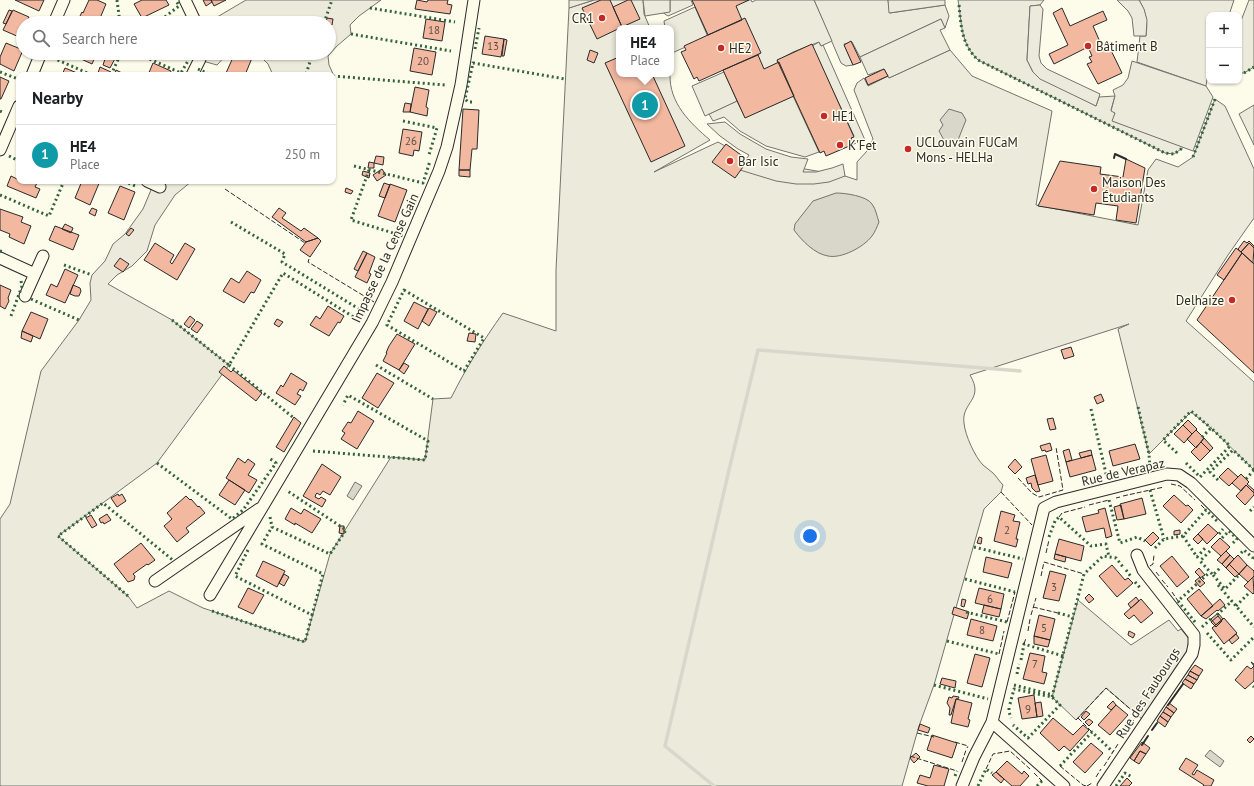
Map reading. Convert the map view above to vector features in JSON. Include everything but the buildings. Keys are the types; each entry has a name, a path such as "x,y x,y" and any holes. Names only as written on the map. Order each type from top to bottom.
{"street":[{"path":"57,16 64,0"},
{"path":"185,0 193,16"},
{"name":"Impasse de la Cense Gain","path":"210,595 378,312 439,171 461,85 474,0"},
{"path":"33,72 38,60"},
{"path":"194,72 200,60"},
{"path":"0,150 16,113"},
{"path":"154,184 160,187"},
{"path":"25,296 43,256"},
{"path":"0,258 35,274"},
{"name":"Rue de Verapaz","path":"992,722 1044,508 1056,502 1167,474 1179,475 1191,483 1254,546"},
{"name":"Impasse de la Cense Gain","path":"155,581 263,506"},
{"name":"Rue des Faubourgs","path":"1103,786 1192,654 1194,645 1194,635 1143,570 1137,555"},
{"path":"962,786 974,757 992,722 1064,786"}],"shaded area":[{"path":"246,0 381,0 359,16 350,25 351,34 336,47 336,16 219,16"},
{"path":"569,0 594,0 569,8"},
{"path":"594,0 643,0 644,14 649,25 616,25 616,77 670,77 673,94 682,112 695,127 710,140 654,172 718,142 748,159 845,176 857,180 857,162 867,151 873,139 854,90 857,83 864,78 868,86 950,50 972,76 1052,111 1036,205 1138,225 1148,170 1156,159 1178,167 1193,157 1215,99 1225,106 1254,169 1254,218 1228,255 1186,321 1254,382 1254,470 1211,428 1191,412 1149,454 1118,329 1129,324 970,375 974,383 975,390 974,396 964,416 966,434 980,461 1003,485 1001,492 984,509 934,685 919,726 902,786 0,786 0,519 10,504 41,371 79,320 91,300 90,283 92,275 105,261 113,244 125,234 143,209 151,190 147,184 188,184 175,195 155,225 147,251 132,266 117,275 108,284 172,320 229,365 157,463 58,536 128,596 137,608 169,591 203,608 305,642 330,554 391,457 425,460 433,399 451,398 475,355 503,313 556,331 556,270 569,8"},
{"path":"643,0 670,0 670,12 645,16"},
{"path":"670,0 691,0 693,5 668,16 662,12 670,11"},
{"path":"751,0 752,2 756,0 814,0 832,41 821,46 819,42 793,52 777,61 778,63 763,70 757,56 759,55 753,38 741,21 734,6"},
{"path":"814,0 888,0 890,13 945,5 949,16 945,28 941,19 860,57 852,42 844,44 853,65 846,66 841,63"},
{"path":"888,0 945,0 945,5 889,13"},
{"path":"958,0 1044,0 1040,5 1030,6 1027,60 1033,72 1096,106 1099,97 1115,96 1111,110 1115,113 1113,121 1184,147 1174,154 1165,153 978,60 968,47 965,40 961,25"},
{"path":"1117,0 1139,0 1144,9 1147,20 1146,36 1134,36 1132,18 1128,11"},
{"path":"1139,0 1234,0 1230,12 1206,12 1206,86 1137,62 1140,36 1146,36 1147,26 1145,13"},
{"path":"1249,0 1254,0 1254,67 1244,73 1242,73 1242,18"},
{"path":"1040,5 1043,9 1039,56 1041,63 1047,69 1100,94 1096,106 1040,79 1033,72 1027,60 1030,6"},
{"path":"695,7 708,37 674,52 674,25 665,25 664,21"},
{"path":"941,19 945,28 940,30 950,50 889,78 884,69 868,75 860,57"},
{"path":"819,42 821,46 823,45 865,140 854,144 851,139 854,136 812,46"},
{"path":"199,60 222,60 217,65"},
{"path":"264,60 328,60 332,72 272,72 268,64"},
{"path":"1132,61 1206,86 1213,97 1193,151 1112,121 1115,113 1111,111 1115,96 1113,90 1123,85 1128,78"},
{"path":"724,72 737,101 705,116 692,86"},
{"path":"793,96 819,152 805,157 766,146 740,131 724,117 713,121 709,114 737,101 745,117"},
{"path":"1254,105 1254,145 1239,114"},
{"path":"949,109 962,113 966,120 958,140 951,143 945,142 939,131 943,125 940,120"},
{"path":"725,122 740,134 766,149 791,157 808,159 803,172 816,172 843,164 845,176 829,182 796,184 776,181 740,170 749,155 720,136 707,124"},
{"path":"836,193 856,196 869,201 874,208 879,222 873,234 858,248 839,256 828,256 814,250 805,243 794,230 795,224 813,201"},
{"path":"355,482 362,486 353,500 347,496"},
{"path":"1078,600 1131,645 1169,620 1178,631 1181,629 1189,639 1187,652 1142,719 1106,688 1076,720 1052,697"},
{"path":"1210,750 1224,761 1220,767 1205,756"}],"waterway":[{"path":"714,786 665,746 758,350 1020,371"}],"hedge":[{"path":"117,0 119,16"},
{"path":"166,16 179,6 176,0"},
{"path":"326,16 332,0"},
{"path":"959,5 965,42 978,60 1165,153 1174,154 1184,147"},
{"path":"370,8 455,22"},
{"path":"475,49 479,28"},
{"path":"351,34 451,51"},
{"path":"58,60 85,72"},
{"path":"112,72 118,60"},
{"path":"152,60 179,72"},
{"path":"182,72 188,60"},
{"path":"307,72 311,60"},
{"path":"472,102 468,102 465,99 473,63 565,79"},
{"path":"1242,73 1254,67"},
{"path":"198,69 204,72"},
{"path":"0,72 16,78"},
{"path":"336,76 445,85"},
{"path":"1193,157 1215,99"},
{"path":"0,111 4,113"},
{"path":"403,121 437,128 429,155"},
{"path":"9,156 16,160"},
{"path":"354,166 423,183 430,161"},
{"path":"369,170 351,220 403,236"},
{"path":"0,195 49,216 63,184"},
{"path":"131,184 135,186"},
{"path":"231,222 285,254 282,262 364,312"},
{"path":"0,251 5,252"},
{"path":"64,265 92,275"},
{"path":"172,320 229,365 283,273 360,321"},
{"path":"11,316 22,286 21,281"},
{"path":"404,290 484,338 464,371 387,325 404,290"},
{"path":"31,299 79,320"},
{"path":"229,365 295,419"},
{"path":"376,365 433,399"},
{"path":"313,451 425,460 428,441 348,395 343,405"},
{"path":"1138,407 1149,454 1150,469"},
{"path":"1091,409 1107,478"},
{"path":"1177,453 1163,440 1191,411 1211,428"},
{"path":"1186,463 1200,477 1230,446 1211,428 1201,438"},
{"path":"1218,480 1210,472 1233,450 1254,470"},
{"path":"157,463 232,519 243,510 276,463 269,458"},
{"path":"1246,479 1254,470"},
{"path":"270,517 272,527 330,554 346,530 286,490"},
{"path":"1150,490 1164,539"},
{"path":"1109,500 1120,543 1137,537 1145,541"},
{"path":"128,596 58,536 103,503 174,561"},
{"path":"1250,511 1254,507"},
{"path":"1155,548 1164,539 1183,536 1206,510 1219,523"},
{"path":"1049,537 1055,521 1059,517 1091,546 1106,544 1109,557"},
{"path":"248,550 235,576 312,615 323,574 262,544 272,527"},
{"path":"1219,534 1223,529"},
{"path":"1222,538 1229,531 1237,539 1233,543"},
{"path":"1183,536 1197,557 1207,546"},
{"path":"974,547 1023,559"},
{"path":"1241,553 1244,550 1253,558 1251,561"},
{"path":"1210,551 1200,561 1213,575 1221,567"},
{"path":"1052,697 1084,574 1103,556 1116,558 1123,567"},
{"path":"1126,570 1132,578"},
{"path":"1195,622 1178,601 1210,572"},
{"path":"1213,575 1225,589 1238,576"},
{"path":"965,579 1015,592"},
{"path":"1135,582 1141,589"},
{"path":"1218,585 1254,627"},
{"path":"1236,606 1249,593"},
{"path":"1217,615 1232,601"},
{"path":"212,611 305,642 312,615"},
{"path":"966,612 1007,622"},
{"path":"1058,613 1073,617"},
{"path":"1202,627 1212,618"},
{"path":"1207,633 1231,660 1254,637"},
{"path":"947,641 999,654"},
{"path":"1021,660 1024,644 1063,656"},
{"path":"1017,674 1019,664"},
{"path":"934,685 988,699"},
{"path":"1014,685 1053,695"},
{"path":"1010,704 1014,689 1052,697 1060,705 1028,738 1013,725"},
{"path":"1009,708 1011,718"},
{"path":"1060,766 1092,732 1113,752"},
{"path":"978,786 986,769 992,773"},
{"path":"955,776 957,771"},
{"path":"1116,786 1125,773 1132,777"},
{"path":"1037,786 1042,781"}],"fence":[{"path":"225,189 305,243"},
{"path":"309,259 308,262 374,302"},
{"path":"1018,478 1032,493 1039,497 1063,490 1056,447"},
{"path":"1171,484 1180,486 1195,500"},
{"path":"1123,496 1164,487"},
{"path":"1001,492 1032,525"},
{"path":"1116,498 1120,497"},
{"path":"1089,505 1109,500"},
{"path":"1201,505 1206,510"},
{"path":"1059,517 1062,513 1085,507"},
{"path":"1046,553 1049,540"},
{"path":"1150,566 1153,564 1154,555"},
{"path":"1041,576 1044,562 1084,574"},
{"path":"1156,572 1160,577"},
{"path":"1162,580 1168,587"},
{"path":"1007,622 1015,592"},
{"path":"1172,592 1178,601"},
{"path":"1031,615 1036,598"},
{"path":"1033,607 1058,613"},
{"path":"1028,631 1030,619"},
{"path":"999,654 1004,631"},
{"path":"1024,644 1026,638"},
{"path":"1076,720 1106,688 1137,715 1129,727"},
{"path":"1078,718 1092,732"},
{"path":"1122,739 1127,730"},
{"path":"917,733 934,737"},
{"path":"955,742 968,746 967,748"},
{"path":"1104,766 1118,744"},
{"path":"962,762 966,750"},
{"path":"986,769 993,754 1010,751 1030,769"},
{"path":"910,756 957,771"},
{"path":"1060,766 1086,786"},
{"path":"1096,777 1101,769"},
{"path":"1034,773 1042,781"},
{"path":"1087,786 1092,783"}],"wall":[{"path":"1114,158 1115,154 1126,159"},
{"path":"1168,705 1183,684"},
{"path":"1152,730 1157,723"},
{"path":"1142,745 1148,736"}],"place":[{"name":"CR1","path":"602,18"},
{"name":"Bâtiment B","path":"1088,46"},
{"name":"HE2","path":"721,48"},
{"name":"HE4","path":"645,105"},
{"name":"HE1","path":"824,116"},
{"name":"K'Fet","path":"840,145"},
{"name":"UCLouvain FUCaM Mons - HELHa","path":"908,149"},
{"name":"Bar Isic","path":"730,161"},
{"name":"Maison Des Étudiants","path":"1094,189"},
{"name":"Delhaize","path":"1232,300"}]}
